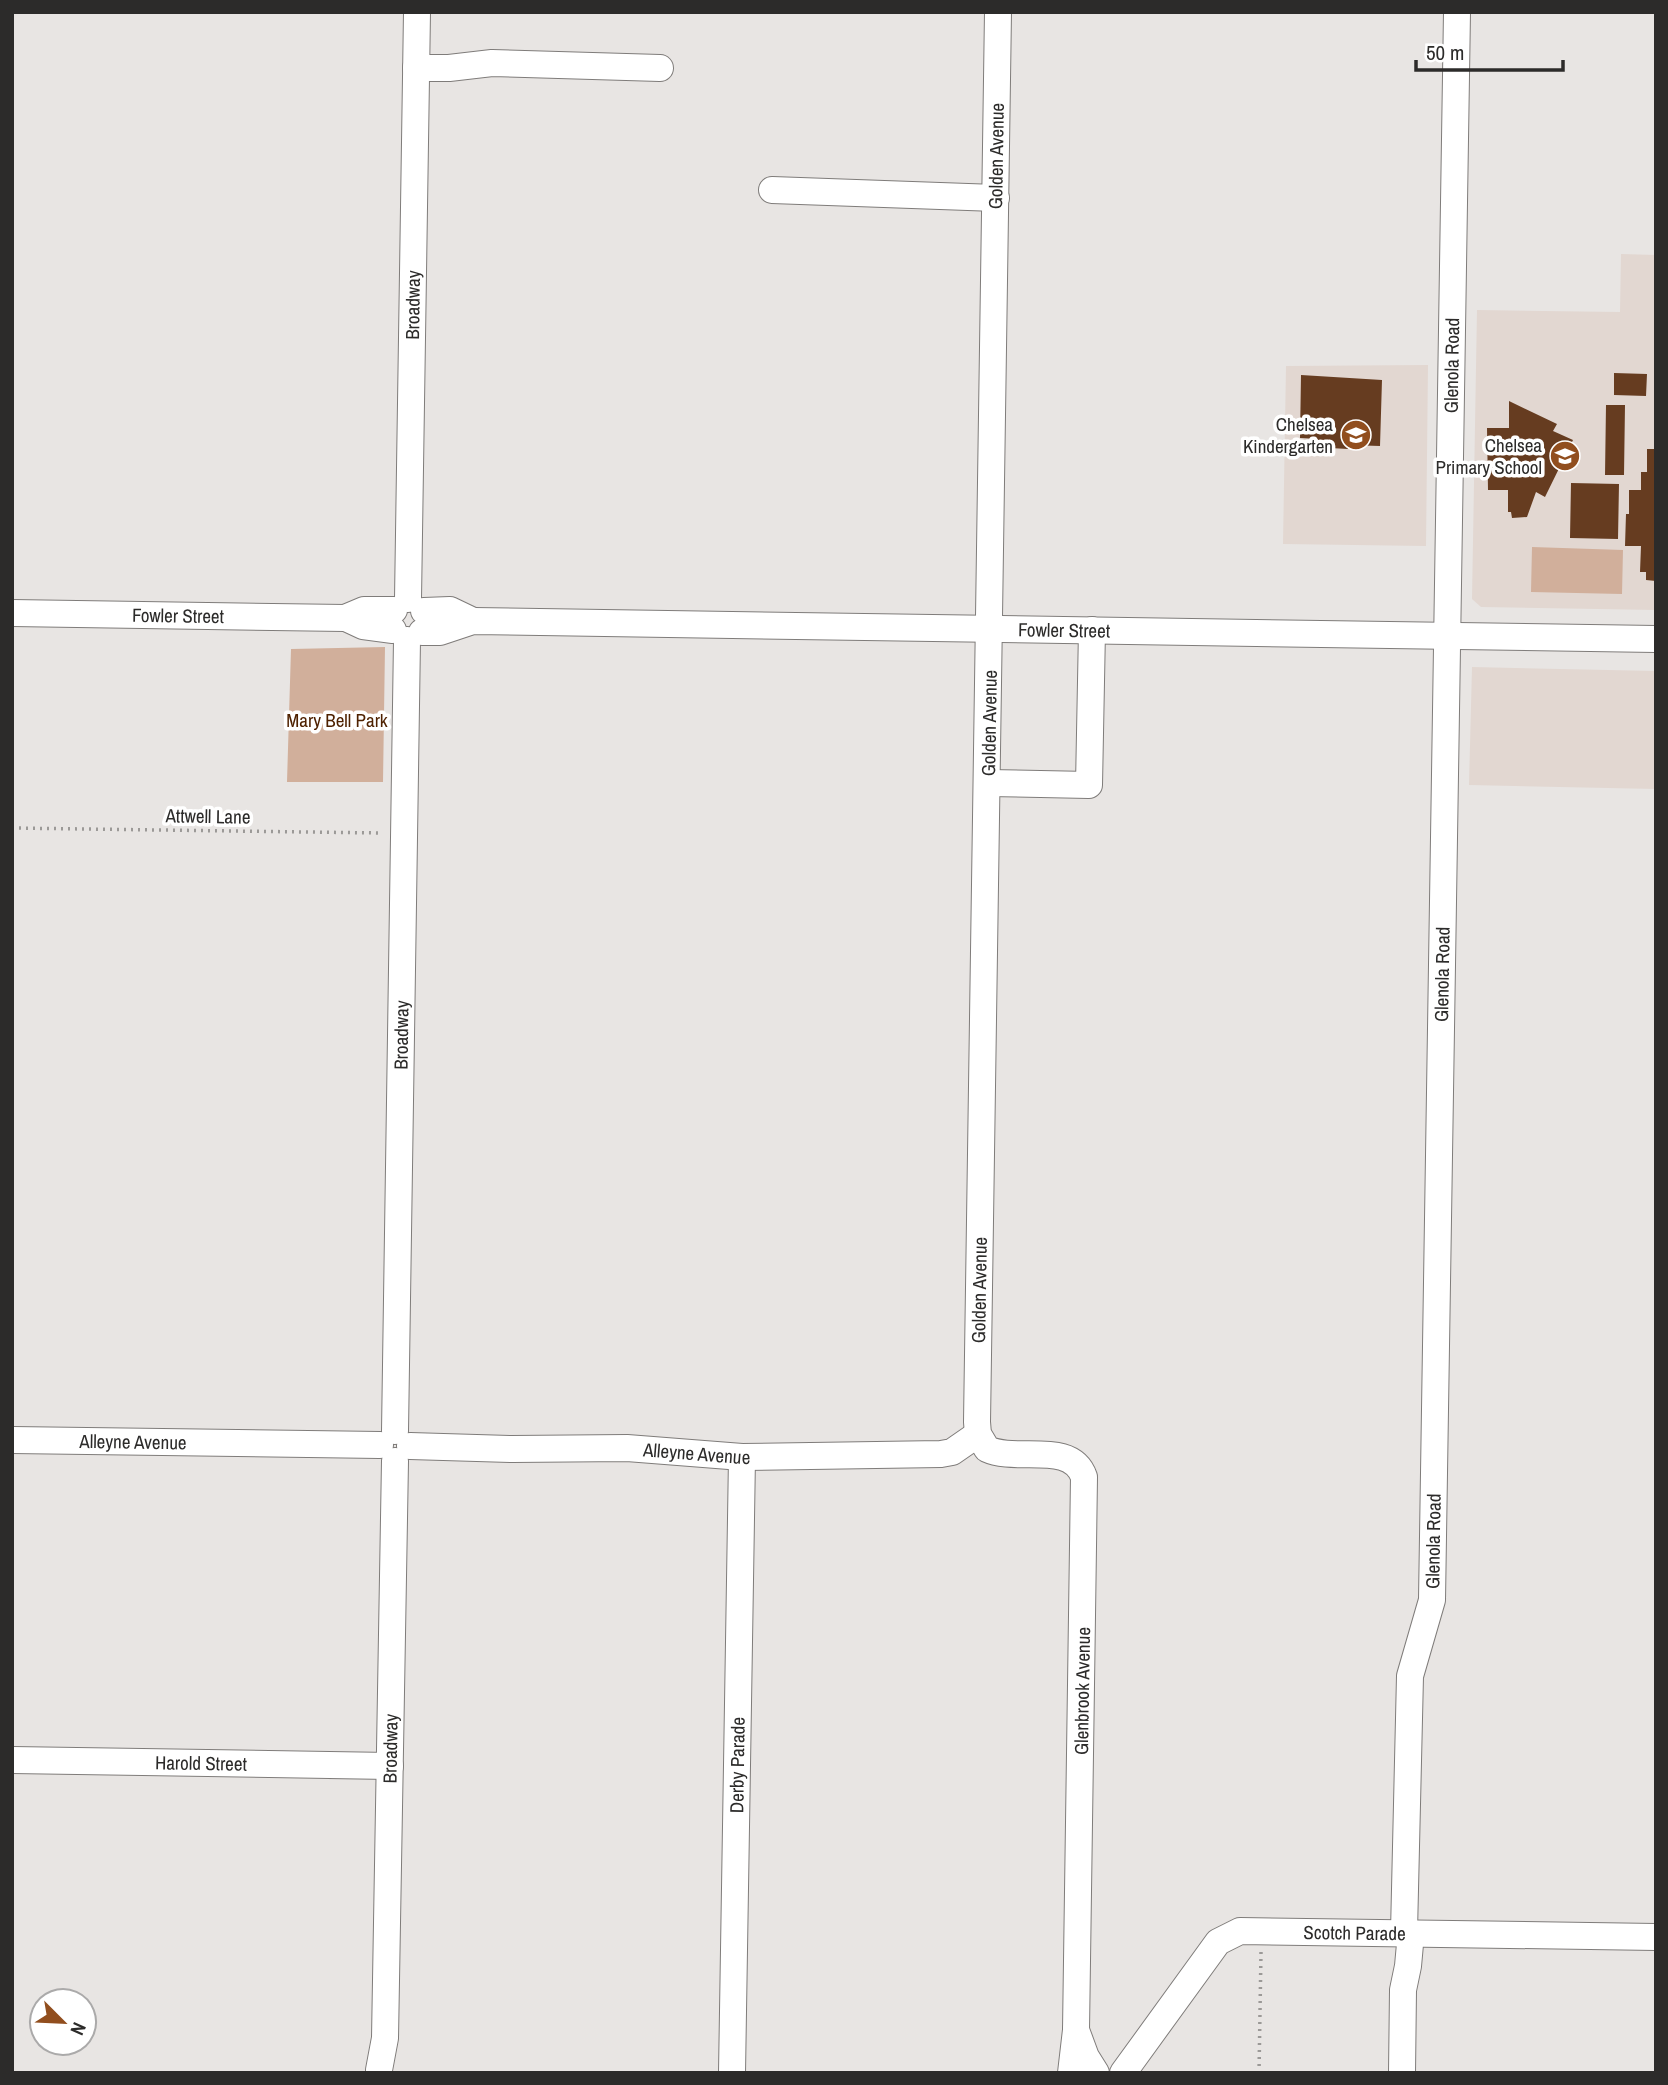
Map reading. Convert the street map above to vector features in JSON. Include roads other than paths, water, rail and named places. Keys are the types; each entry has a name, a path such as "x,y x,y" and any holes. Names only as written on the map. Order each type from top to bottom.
{"street":[{"name":"Broadway","path":"385,2072 417,12"},
{"name":"Golden Avenue","path":"978,1434 998,12"},
{"name":"Glenola Road","path":"1402,2073 1403,1990 1408,1966 1403,1932 1409,1676 1432,1600 1457,12"},
{"path":"416,68 449,68 492,63 660,68"},
{"path":"772,190 996,198"},
{"name":"Fowler Street","path":"12,613 345,618 364,610 408,620 450,610 473,621 1656,639"},
{"path":"988,783 1089,785 1093,630"},
{"name":"Alleyne Avenue","path":"12,1440 512,1449 627,1448 742,1457 941,1454 952,1452 978,1434"},
{"name":"Glenbrook Avenue","path":"978,1434 987,1448 994,1452 1068,1457 1078,1464 1084,1477 1076,2030 1071,2073"},
{"name":"Derby Parade","path":"732,2073 742,1457"},
{"name":"Harold Street","path":"12,1760 390,1766"},
{"name":"Scotch Parade","path":"1123,2073 1218,1942 1240,1931 1656,1937"},
{"name":"Glenbrook Avenue","path":"1076,2030 1086,2057 1096,2073"}],"place":[{"name":"Chelsea Kindergarten","path":"1356,435"},
{"name":"Chelsea Primary School","path":"1565,456"}],"park label":[{"name":"Mary Bell Park","path":"337,720"}]}
